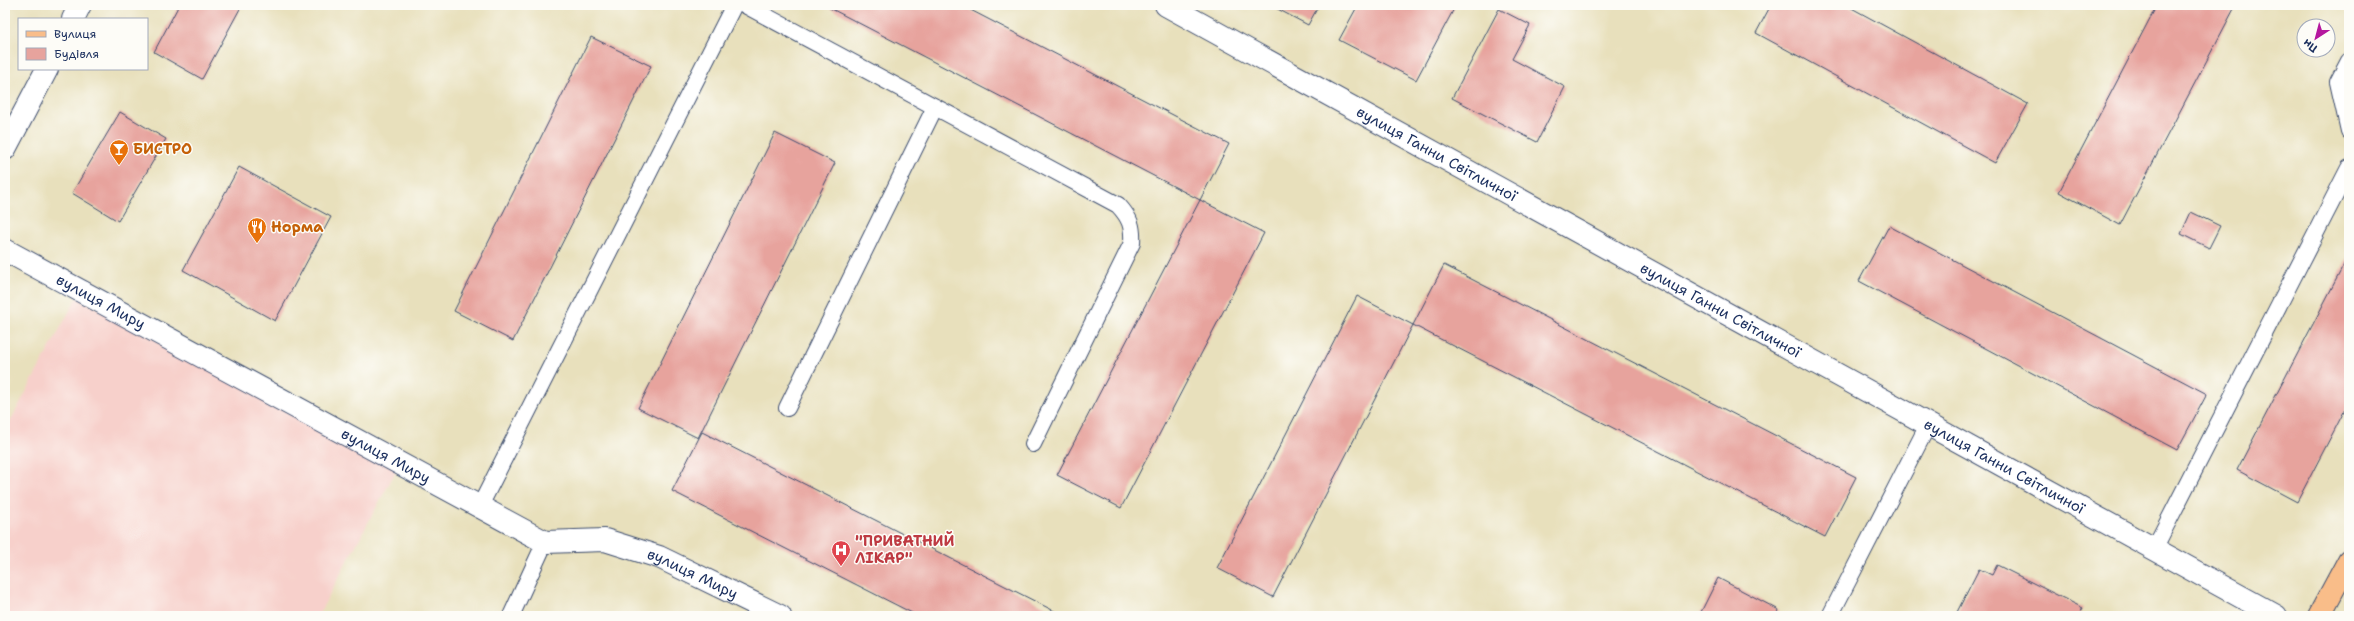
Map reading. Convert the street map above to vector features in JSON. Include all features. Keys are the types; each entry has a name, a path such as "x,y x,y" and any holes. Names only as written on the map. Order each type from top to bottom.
{"main road":[{"path":"2319,616 2349,560"}],"street":[{"path":"74,18 80,5"},
{"name":"вулиця Ганни Світличної","path":"1166,5 2276,616"},
{"path":"5,149 46,70"},
{"name":"вулиця Миру","path":"5,250 479,508 545,542 605,540 658,557 780,616"}],"lane":[{"path":"479,508 734,5"},
{"path":"745,5 1118,205 1128,216 1133,227 1132,243 1032,444"},
{"path":"2349,61 2338,82 2349,131"},
{"path":"787,408 935,107"},
{"path":"2154,549 2349,168"},
{"path":"1830,616 1928,425"},
{"path":"511,616 545,542"}],"shaded area":[{"path":"77,297 397,469 318,616 5,616 5,431"}],"building":[{"path":"179,5 242,5 202,79 154,52"},
{"path":"824,5 961,5 1229,144 1200,200"},
{"path":"1270,5 1319,5 1308,25"},
{"path":"1358,5 1456,5 1416,80 1339,40"},
{"path":"1771,5 1846,5 2028,104 1995,163 1756,33"},
{"path":"2157,5 2236,5 2120,225 2059,192"},
{"path":"1499,9 1530,25 1512,59 1565,87 1537,142 1452,98"},
{"path":"591,37 651,66 513,341 454,311"},
{"name":"БИСТРО","path":"120,112 166,139 118,221 72,193"},
{"path":"775,133 835,163 698,438 638,408"},
{"name":"Норма","path":"239,167 331,217 275,321 183,270"},
{"path":"1200,200 1264,233 1121,508 1057,475"},
{"path":"2191,212 2220,226 2209,248 2181,234"},
{"path":"1889,226 2207,394 2177,450 1859,281"},
{"path":"2349,255 2349,402 2297,502 2237,470"},
{"path":"1444,265 1856,477 1825,537 1413,325"},
{"path":"1357,296 1413,325 1273,597 1217,568"},
{"path":"702,432 1064,616 918,616 672,491"},
{"path":"1997,565 2083,608 2080,613 2086,616 1955,616 1979,569 1992,575"},
{"path":"1718,578 1779,610 1776,616 1699,616"}],"place":[{"name":"БИСТРО","path":"119,166"},
{"name":"Норма","path":"257,244"},
{"name":"\"ПРИВАТНИЙ ЛІКАР\"","path":"841,567"}]}
